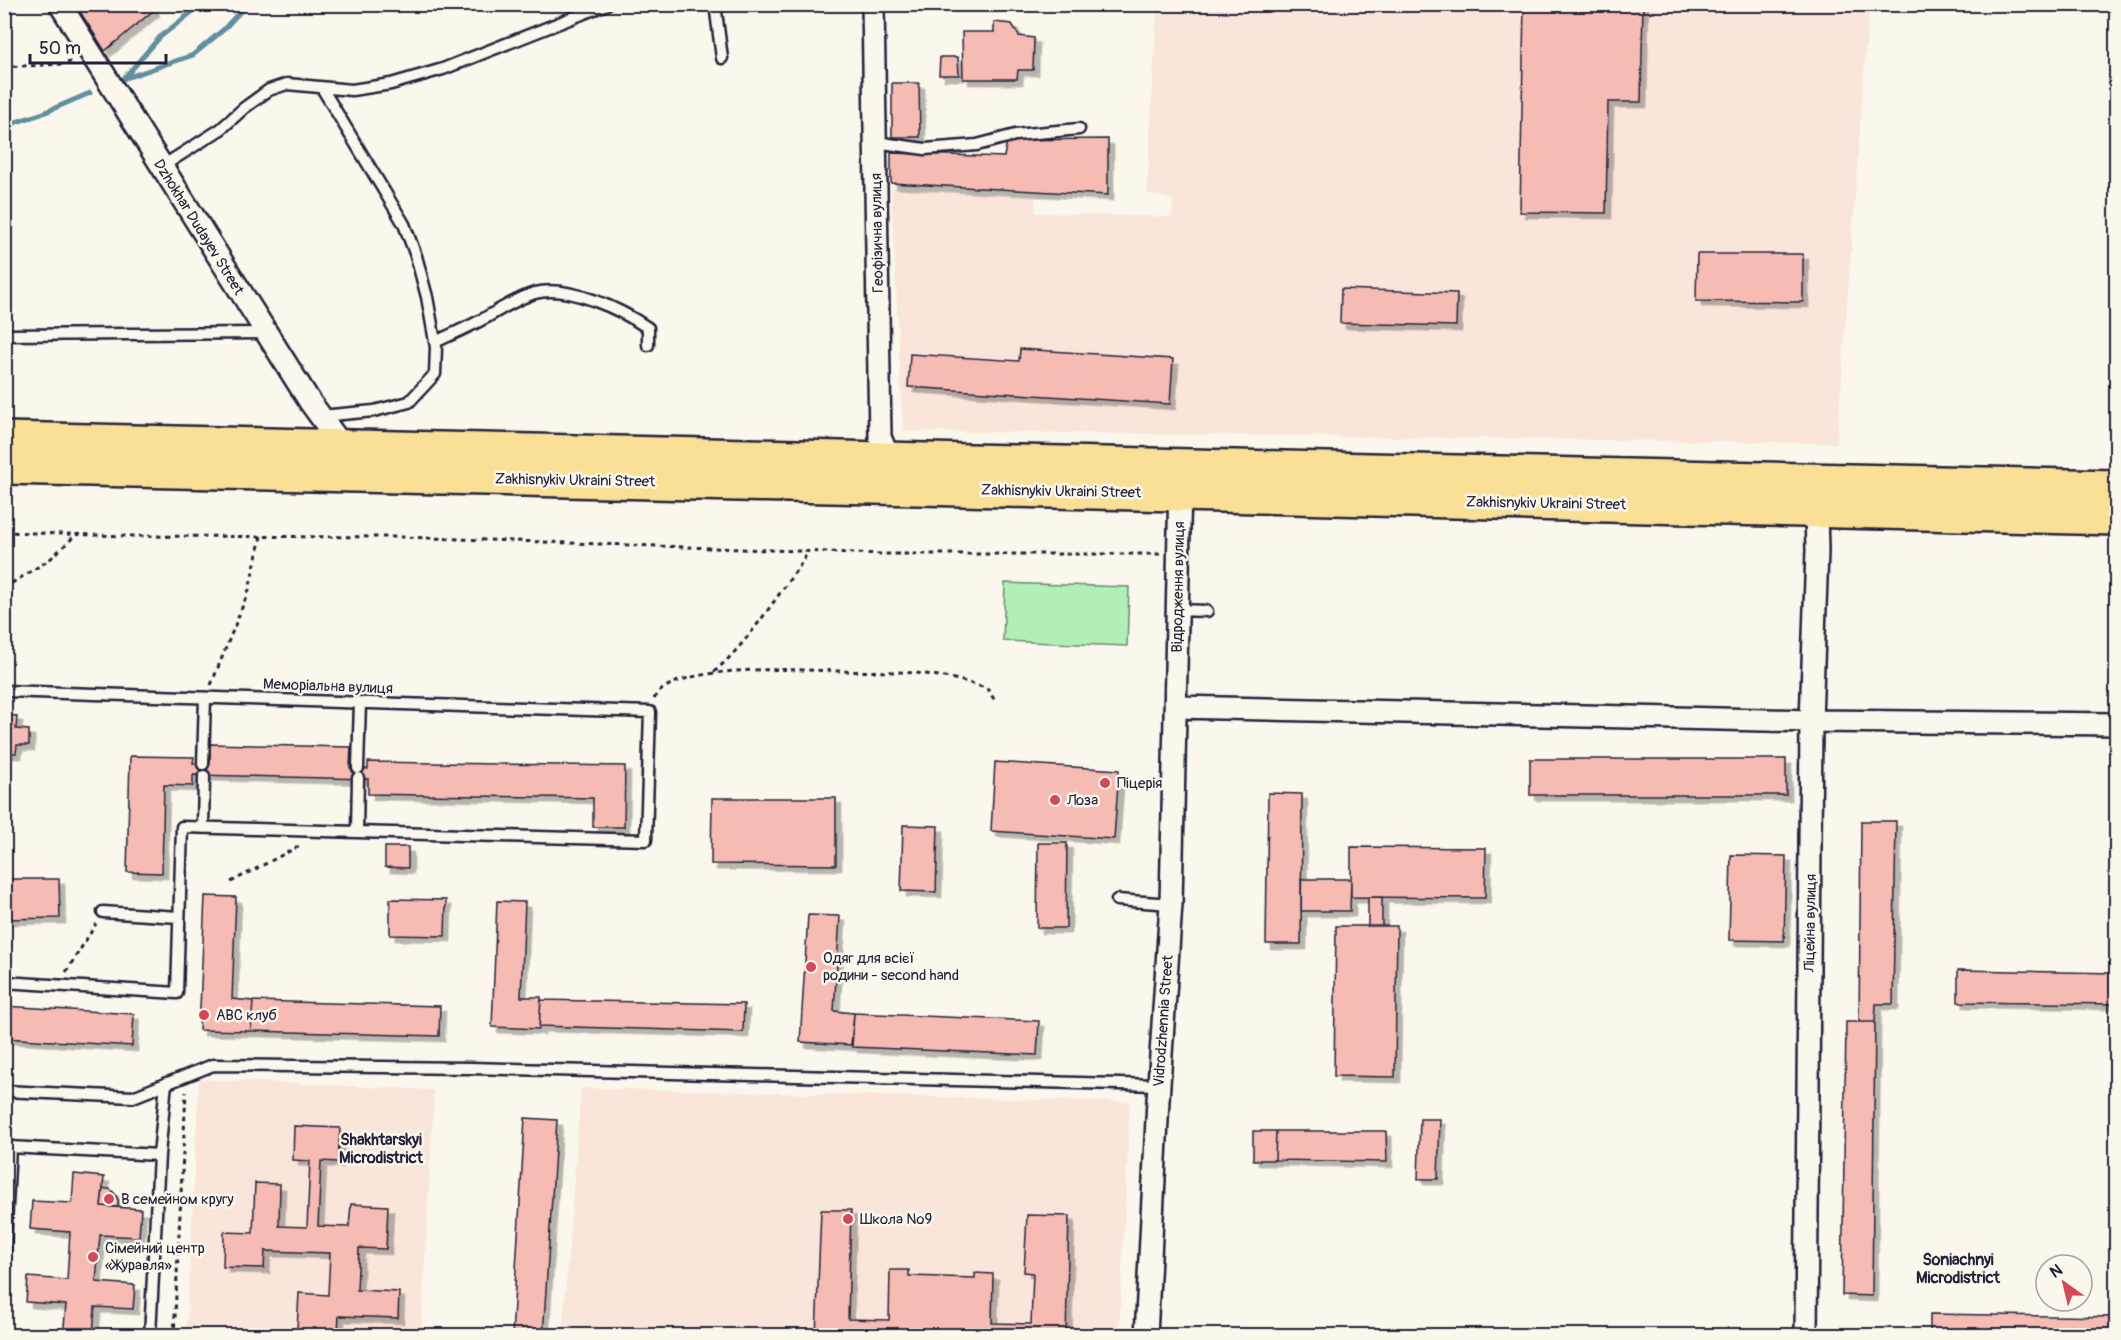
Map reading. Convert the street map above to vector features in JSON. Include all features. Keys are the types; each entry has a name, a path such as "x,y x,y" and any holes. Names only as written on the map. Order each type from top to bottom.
{"highway":[{"name":"Zakhisnykiv Ukraini Street","path":"4,439 889,459 1180,480 1816,510 2116,518"},
{"name":"Zakhisnykiv Ukraini Street","path":"4,467 1180,480 2116,487"}],"street":[{"name":"Dzhokhar Dudayev Street","path":"60,4 266,333 344,447"},
{"name":"Геофізична вулиця","path":"873,4 880,437 889,459"},
{"name":"Відродження вулиця","path":"1176,707 1180,480"},
{"name":"Ліцейна вулиця","path":"1806,1335 1816,510"},
{"path":"1176,707 1812,721 2116,723"},
{"name":"Vidrodzhennia Street","path":"1146,1335 1158,1085 1171,904 1176,707"}],"lane":[{"path":"161,167 221,129 269,90 287,84 352,90 391,84 443,69 607,4"},
{"path":"715,4 722,58"},
{"path":"321,416 374,411 409,402 435,374 435,342 424,286 404,224 322,88"},
{"path":"875,142 925,149 977,145 1015,135 1079,129"},
{"path":"435,342 537,292 561,291 630,315 648,328 648,345"},
{"path":"4,335 266,333"},
{"path":"1177,610 1207,611"},
{"name":"Меморіальна вулиця","path":"4,691 650,712"},
{"path":"203,764 205,698"},
{"path":"357,832 360,702"},
{"path":"4,982 177,993 182,827 646,840 650,712"},
{"path":"203,828 204,776"},
{"path":"1117,900 1171,904"},
{"path":"103,912 178,917"},
{"path":"4,1090 133,1096 213,1065 470,1068 1158,1085"},
{"path":"150,1335 159,1155 166,1083"},
{"path":"4,1264 10,1147 159,1155"}],"path":[{"path":"4,67 63,64 91,55"},
{"path":"4,532 402,537 883,554 1179,554"},
{"path":"4,588 49,560 77,534"},
{"path":"205,698 249,590 261,536"},
{"path":"712,673 729,659 772,605 803,562 808,551"},
{"path":"650,712 655,695 665,686 712,673 772,669 915,673 972,683 988,689 995,701"},
{"path":"231,882 329,831"},
{"path":"57,986 103,912"},
{"path":"174,1335 187,1075"}],"shaded area":[{"path":"1157,5 1869,5 1837,443 903,431 891,188 1035,197 1036,213 1168,217 1172,214 1173,200 1147,193"},
{"path":"199,1079 434,1090 421,1335 186,1336"},
{"name":"Школа №9","path":"581,1088 1130,1102 1119,1335 562,1336"}],"green space":[{"path":"1005,583 1129,587 1127,646 1003,641"}],"building":[{"path":"75,4 151,4 154,10 105,51"},
{"path":"1524,4 1643,4 1641,102 1608,102 1606,213 1520,212"},
{"path":"994,22 1012,24 1019,36 1034,38 1033,70 1018,70 1017,79 963,79 962,32 994,32"},
{"path":"940,57 958,57 959,75 939,75"},
{"path":"892,83 919,83 920,137 892,137"},
{"path":"1108,139 1108,195 891,183 891,153 1004,157 1007,140"},
{"path":"1697,254 1803,254 1803,302 1696,301"},
{"path":"1341,289 1457,293 1456,326 1340,323"},
{"path":"1020,349 1173,359 1170,404 908,387 910,354 1019,361"},
{"path":"4,715 17,716 16,729 29,730 29,745 17,745 16,753 4,753"},
{"path":"210,744 351,747 350,768 368,769 368,762 625,766 624,827 593,827 593,798 368,794 368,779 193,775 193,786 164,785 162,873 127,872 130,756 194,757 193,763 210,764"},
{"path":"1530,759 1786,759 1786,795 1530,795"},
{"name":"Лоза","path":"995,762 1119,770 1114,839 991,831"},
{"path":"1268,793 1302,794 1301,944 1266,944"},
{"path":"712,798 836,798 836,865 711,864"},
{"path":"1861,821 1896,821 1893,1004 1876,1004 1875,1022 1859,1022"},
{"path":"903,825 938,826 936,892 901,891"},
{"path":"1038,843 1067,843 1066,928 1037,928"},
{"path":"385,847 408,847 408,868 385,867"},
{"path":"1351,847 1486,848 1485,898 1351,897"},
{"path":"1731,855 1786,856 1784,941 1729,940"},
{"path":"4,879 59,879 60,918 4,919"},
{"path":"1301,879 1351,879 1350,911 1301,911"},
{"path":"205,896 236,897 232,999 253,1001 251,1031 199,1030"},
{"path":"1368,897 1382,897 1382,926 1368,926"},
{"path":"390,899 446,900 445,936 390,935"},
{"path":"497,901 525,902 521,997 541,997 539,1029 492,1027"},
{"path":"808,915 840,916 834,1011 854,1013 851,1045 800,1042"},
{"path":"1336,926 1397,926 1395,1077 1334,1076"},
{"path":"1958,970 2116,973 2116,1004 1958,1002"},
{"path":"541,1000 744,1004 743,1032 539,1026"},
{"path":"253,1001 440,1006 439,1036 251,1031"},
{"path":"4,1006 134,1014 132,1046 4,1038"},
{"path":"854,1013 1039,1021 1037,1055 852,1047"},
{"path":"1846,1022 1875,1022 1872,1296 1842,1295"},
{"path":"525,1118 557,1120 543,1336 512,1336"},
{"path":"1420,1119 1440,1119 1438,1179 1418,1179"},
{"path":"294,1126 340,1128 338,1162 321,1161 318,1226 349,1227 351,1204 388,1206 386,1249 359,1248 357,1290 399,1292 398,1318 339,1316 338,1331 297,1330 299,1293 328,1295 330,1253 265,1251 264,1268 223,1267 224,1232 253,1233 255,1183 280,1184 279,1226 307,1227 310,1161 293,1160"},
{"path":"1253,1131 1276,1131 1275,1160 1253,1160"},
{"path":"1276,1131 1386,1131 1387,1162 1275,1160"},
{"path":"74,1174 104,1177 101,1206 141,1209 139,1237 100,1235 96,1282 135,1285 133,1309 95,1307 93,1336 63,1336 66,1305 26,1302 28,1277 67,1280 70,1232 30,1229 32,1201 72,1203"},
{"path":"103,1189 110,1189 115,1194 118,1207 101,1206"},
{"path":"821,1210 851,1210 848,1319 889,1320 890,1270 909,1270 909,1276 975,1278 975,1273 993,1274 992,1323 1031,1324 1033,1273 1024,1272 1027,1215 1069,1216 1066,1336 816,1336"},
{"path":"1930,1314 2116,1317 2116,1336 1930,1336"}],"waterway":[{"path":"125,77 160,37 202,4"},
{"path":"120,80 193,55 223,30 247,4"},
{"path":"4,126 41,114 90,93"}],"place":[{"name":"Піцерія","path":"1105,783"},
{"name":"Лоза","path":"1055,800"},
{"name":"Одяг для всієї родини - second hand","path":"811,967"},
{"name":"ABC клуб","path":"204,1015"},
{"name":"В семейном кругу","path":"109,1199"},
{"name":"Школа №9","path":"848,1219"},
{"name":"Сімейний центр «Журавля»","path":"93,1257"}],"district":[{"name":"Shakhtarskyi Microdistrict","path":"381,1148"},
{"name":"Soniachnyi Microdistrict","path":"1958,1268"}]}
